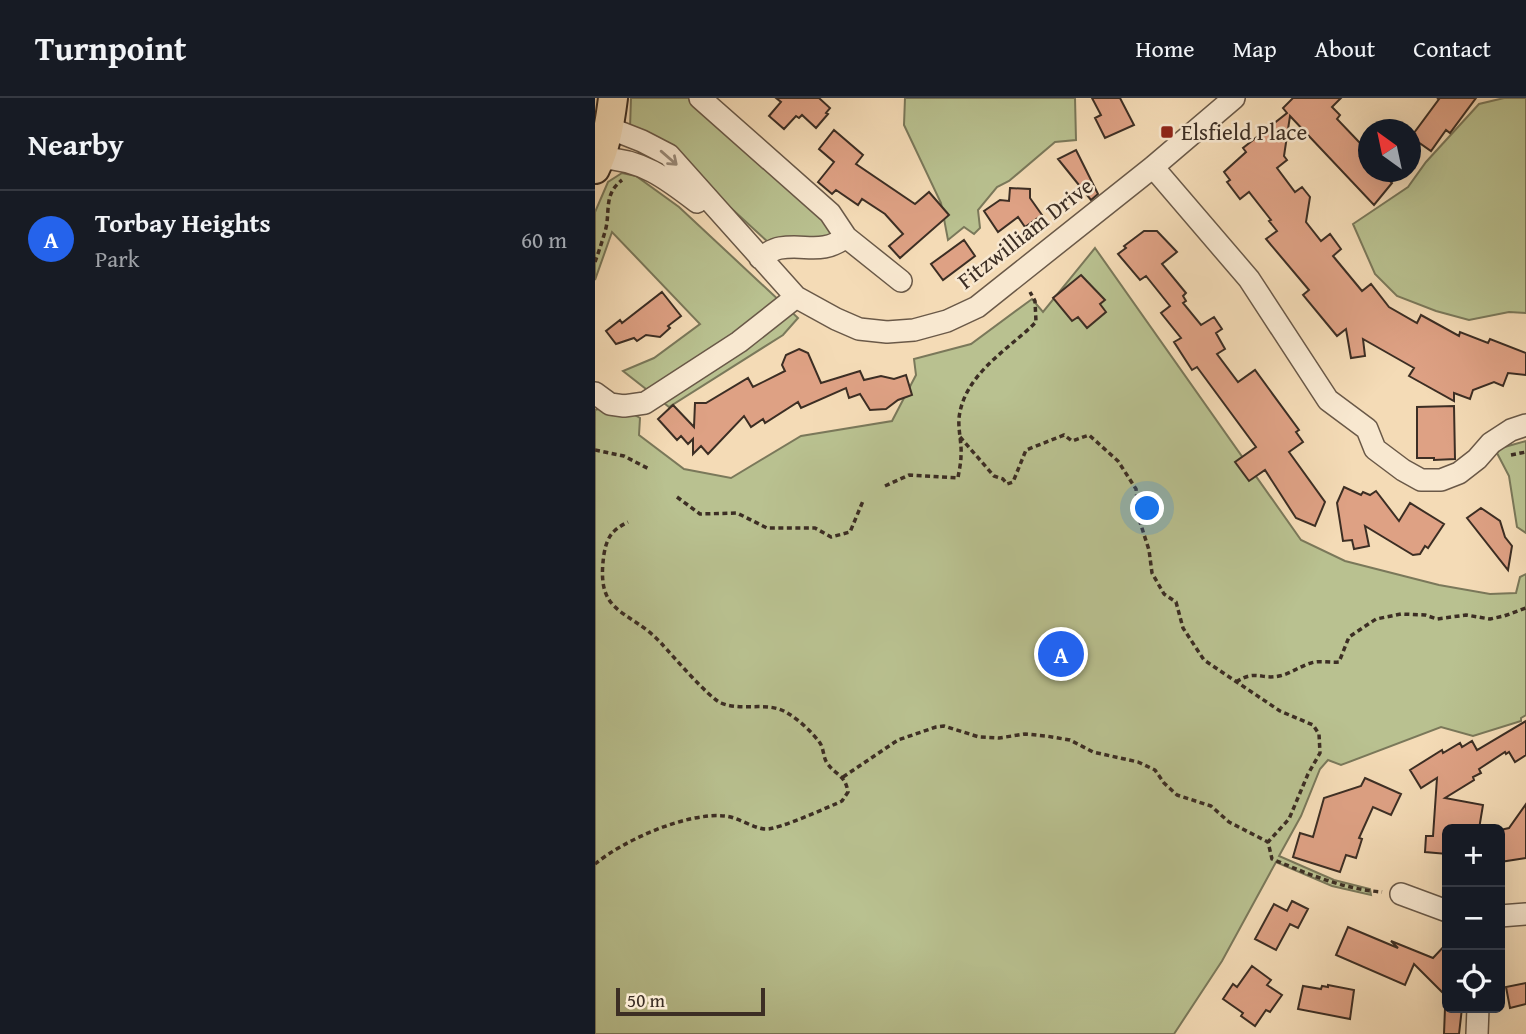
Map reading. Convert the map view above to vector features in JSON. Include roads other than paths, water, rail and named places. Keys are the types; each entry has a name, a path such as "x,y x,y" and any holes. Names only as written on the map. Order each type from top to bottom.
{"main road":[{"path":"598,164 609,128 613,98"}],"street":[{"path":"700,98 830,214 846,237 901,281"},
{"name":"Fitzwilliam Drive","path":"609,128 669,155 796,297 859,328 887,332 914,330 947,321 977,307 1153,167 1234,98"},
{"name":"Fitzwilliam Drive","path":"598,164 621,159 659,173 730,226"},
{"path":"1153,167 1249,279 1328,400 1367,429 1375,449 1403,470 1421,480 1441,480 1459,473 1478,459 1491,443 1511,430 1526,425"},
{"path":"760,258 778,248 819,250 846,237"},
{"path":"595,393 610,404 624,406 645,403 739,342 796,297"},
{"path":"1401,894 1442,909"},
{"path":"1505,916 1526,914"},
{"path":"1477,1034 1478,1013"}],"place":[{"name":"Elsfield Place","path":"1167,132"},
{"name":"Torbay Heights","path":"1061,654"}]}
